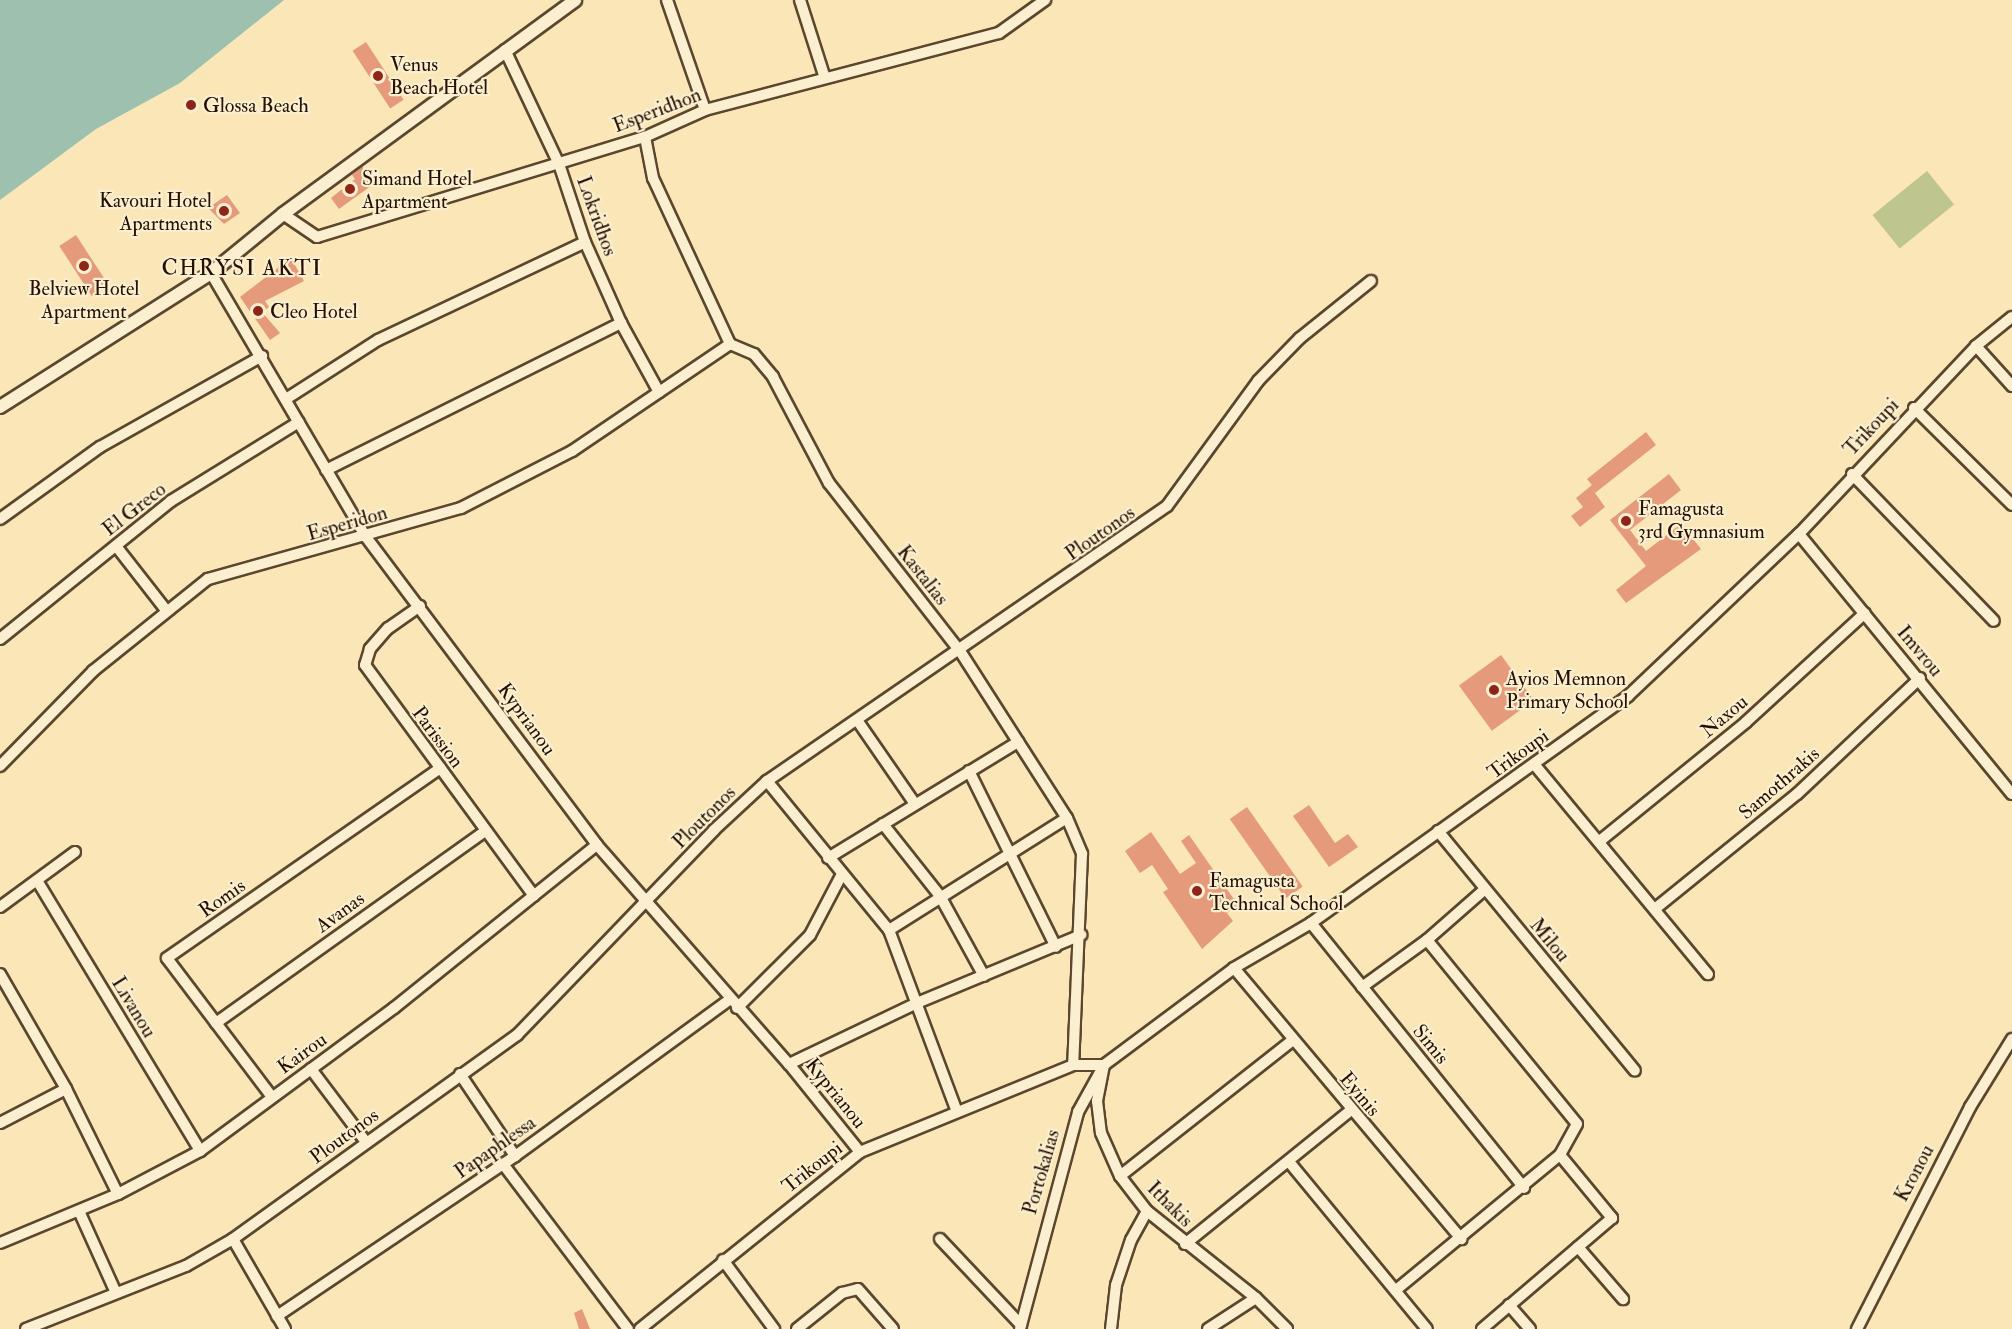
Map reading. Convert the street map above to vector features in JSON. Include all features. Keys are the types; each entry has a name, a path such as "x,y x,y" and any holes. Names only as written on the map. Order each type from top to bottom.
{"street":[{"path":"0,407 211,273 283,214 575,0"},
{"path":"667,0 705,110"},
{"path":"800,0 824,75"},
{"name":"Esperidhon","path":"283,214 317,237 645,137 705,110 824,75 999,33 1045,0"},
{"name":"Lokridhos","path":"505,50 559,164 585,242 621,323 658,392"},
{"path":"645,137 653,178 730,344"},
{"path":"286,399 378,340 585,242"},
{"name":"Kyprianou","path":"211,273 262,356 366,537 420,606 597,845 733,1004 789,1064 860,1152"},
{"name":"Ploutonos","path":"26,1329 186,1266 233,1239 517,1035 767,781 960,651 1167,506 1258,381 1300,338 1371,281"},
{"name":"Trikoupi","path":"1131,1043 1234,968 1311,923 1628,696 1799,534 1914,408 1976,346 2012,317"},
{"path":"326,470 621,323"},
{"name":"Esperidon","path":"0,766 93,671 166,610 208,579 366,537 461,508 572,451 730,344"},
{"name":"Kastalias","path":"730,344 754,354 773,376 829,483 960,651 1067,818 1082,854 1081,935 1073,1065"},
{"path":"1976,346 2012,386"},
{"path":"0,519 100,447 262,356"},
{"path":"1914,408 2012,505"},
{"name":"El Greco","path":"0,639 171,501 299,422"},
{"path":"1852,474 1994,621"},
{"name":"Imvrou","path":"1799,534 1920,678 2012,794"},
{"path":"116,546 166,610"},
{"name":"Parission","path":"420,606 388,628 370,648 365,665 534,897"},
{"name":"Naxou","path":"1601,840 1746,722 1865,613"},
{"name":"Samothrakis","path":"1656,908 1797,794 1920,678"},
{"path":"857,720 915,804"},
{"path":"828,858 1018,742"},
{"path":"1534,764 1601,840 1708,974"},
{"name":"Romis","path":"272,1097 167,958 440,768"},
{"path":"969,771 1056,947"},
{"path":"767,781 889,930 957,1112"},
{"path":"889,930 1067,818"},
{"path":"883,824 940,896 984,976"},
{"name":"Avanas","path":"216,1023 485,831"},
{"name":"Milou","path":"1438,831 1635,1071"},
{"name":"Kairou","path":"0,1243 118,1194 200,1151 311,1069 534,897 597,845"},
{"path":"0,907 38,882 75,852"},
{"name":"Papaphlessa","path":"277,1316 516,1156 733,1004 810,935 842,874"},
{"name":"Livanou","path":"38,882 200,1151"},
{"path":"1362,987 1427,940 1485,889"},
{"name":"Simis","path":"1311,923 1524,1188"},
{"path":"789,1064 917,1003 1081,935"},
{"path":"1396,1290 1524,1188 1560,1155 1576,1124 1427,940"},
{"name":"Eyinis","path":"1234,968 1350,1111 1461,1239"},
{"path":"0,974 66,1089 118,1194"},
{"name":"Kronou","path":"1857,1329 1954,1138 2012,1039"},
{"path":"1120,1176 1293,1040"},
{"name":"Portokalias","path":"1020,1327 1078,1112 1104,1065 1131,1043"},
{"name":"Trikoupi","path":"640,1329 860,1152 1073,1065 1104,1065"},
{"name":"Ithakis","path":"1104,1065 1097,1101 1101,1133 1120,1176 1148,1211 1185,1244 1256,1298 1287,1329"},
{"path":"311,1069 366,1142"},
{"path":"460,1074 516,1156"},
{"path":"0,1124 66,1089"},
{"path":"1185,1244 1290,1163 1350,1111"},
{"path":"1482,1329 1612,1218 1560,1155"},
{"path":"1290,1163 1427,1329"},
{"path":"503,1164 628,1329"},
{"path":"79,1211 116,1293"},
{"path":"1111,1329 1116,1285 1131,1240 1148,1211"},
{"path":"233,1239 285,1329"},
{"path":"940,1239 1020,1327"},
{"path":"1578,1247 1623,1299"},
{"path":"723,1260 774,1329"},
{"path":"796,1329 842,1293 858,1289 894,1329"},
{"path":"1208,1329 1256,1298"},
{"path":"1509,1305 1530,1329"}],"green space":[{"path":"1927,171 1954,204 1900,248 1873,215"}],"shaded area":[{"path":"0,0 284,0 180,83 96,129 0,200"}],"building":[{"name":"Venus Beach Hotel","path":"366,42 404,100 390,109 353,51"},
{"name":"Simand Hotel Apartment","path":"362,166 375,183 339,209 331,198 355,179 352,175"},
{"name":"Kavouri Hotel Apartments","path":"227,195 240,213 224,224 208,208"},
{"name":"Belview Hotel Apartment","path":"76,235 109,285 92,296 59,246"},
{"path":"291,258 304,281 265,301 269,307 262,312 280,333 270,340 240,297"},
{"path":"1646,432 1656,445 1595,493 1605,507 1580,527 1571,516 1583,507 1576,498 1592,485 1587,479"},
{"name":"Famagusta 3rd Gymnasium","path":"1669,474 1681,490 1630,530 1646,551 1681,524 1701,549 1626,603 1616,590 1646,566 1610,520"},
{"name":"Ayios Memnon Primary School","path":"1501,655 1534,700 1492,731 1459,686"},
{"name":"Famagusta Technical School","path":"1309,805 1335,843 1348,834 1358,847 1329,867 1293,816"},
{"name":"Famagusta Technical School","path":"1247,807 1303,886 1285,899 1230,819"},
{"name":"Famagusta Technical School","path":"1151,832 1180,874 1196,863 1181,841 1189,835 1238,905 1227,913 1233,921 1202,949 1163,892 1168,889 1152,865 1140,873 1125,851"},
{"path":"582,1309 590,1329 579,1329 574,1313"}],"place":[{"name":"Venus Beach Hotel","path":"378,76"},
{"name":"Glossa Beach","path":"191,105"},
{"name":"Simand Hotel Apartment","path":"350,189"},
{"name":"Kavouri Hotel Apartments","path":"224,211"},
{"name":"Belview Hotel Apartment","path":"84,266"},
{"name":"Cleo Hotel","path":"258,311"},
{"name":"Famagusta 3rd Gymnasium","path":"1626,521"},
{"name":"Ayios Memnon Primary School","path":"1494,690"},
{"name":"Famagusta Technical School","path":"1197,891"}],"district":[{"name":"CHRYSI AKTI","path":"242,269"}]}
